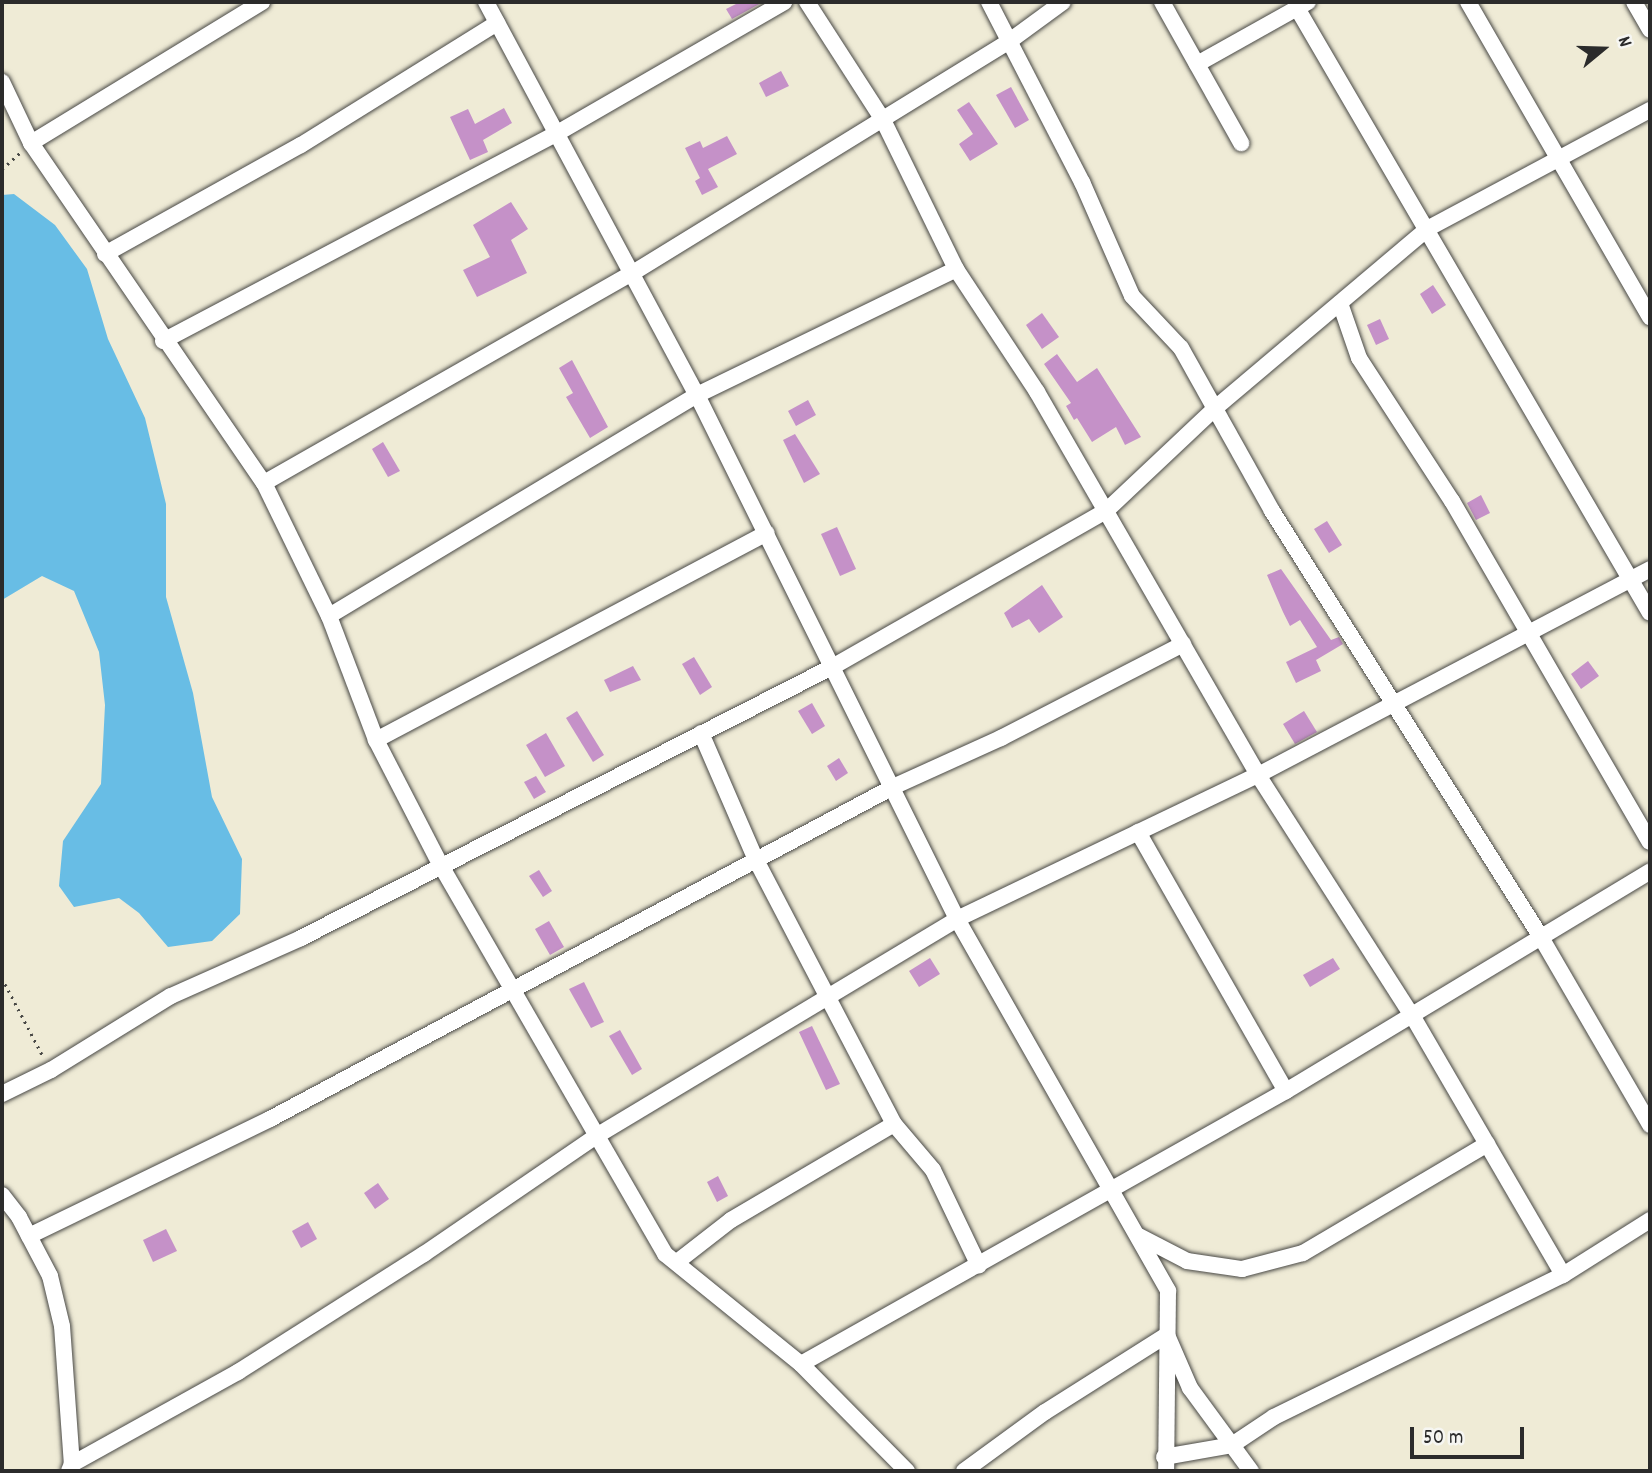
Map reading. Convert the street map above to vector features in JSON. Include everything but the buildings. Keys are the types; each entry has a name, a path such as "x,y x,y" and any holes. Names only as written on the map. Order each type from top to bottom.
{"street":[{"path":"31,143 262,2"},
{"path":"486,2 554,135 697,395 834,666 957,919 1114,1189 1168,1291 1165,1464 1232,1445 1274,1417 1563,1275 1650,1220"},
{"path":"163,341 554,135 784,2"},
{"path":"807,2 883,120 956,269 1105,511 1258,775 1412,1017 1563,1275"},
{"path":"989,2 1011,40 1132,296 1181,348 1213,410 1539,934 1650,1125"},
{"path":"264,483 631,274 1011,40 1063,2"},
{"path":"1162,2 1241,143"},
{"path":"1468,2 1650,317"},
{"path":"1634,2 1650,30"},
{"path":"1197,64 1303,5 1427,229 1650,613"},
{"path":"105,254 301,145 497,23"},
{"path":"2,82 31,143 163,341 264,483 329,616 376,740 440,864 665,1254 801,1364 906,1471"},
{"path":"2,1094 51,1070 171,996 301,938 440,864 834,666 1105,511 1213,410 1427,229 1650,110"},
{"path":"329,616 697,395 956,269"},
{"path":"1340,303 1359,358 1452,501 1650,842"},
{"path":"376,740 767,533"},
{"path":"2,1195 29,1236 50,1276 62,1326 71,1468 238,1372 425,1254 598,1135 957,919 1258,775 1650,569"},
{"path":"29,1236 270,1119 893,787 1001,738 1183,644"},
{"path":"701,733 755,860 894,1124 933,1170 979,1266"},
{"path":"1138,832 1286,1091"},
{"path":"801,1364 1286,1091 1412,1017 1539,934 1650,871"},
{"path":"677,1262 731,1220 894,1124"},
{"path":"1139,1236 1187,1261 1242,1269 1303,1252 1487,1144"},
{"path":"1167,1335 1190,1388 1251,1471"},
{"path":"964,1471 1045,1412 1167,1335"}],"path":[{"path":"2,169 31,143"},
{"path":"2,978 51,1070"}],"water":[{"path":"14,194 55,225 87,269 108,339 145,418 166,504 166,597 193,693 212,797 242,859 240,914 212,941 168,947 139,913 119,898 74,907 59,886 63,841 101,784 105,705 99,652 74,591 42,576 2,600 2,195"}]}
